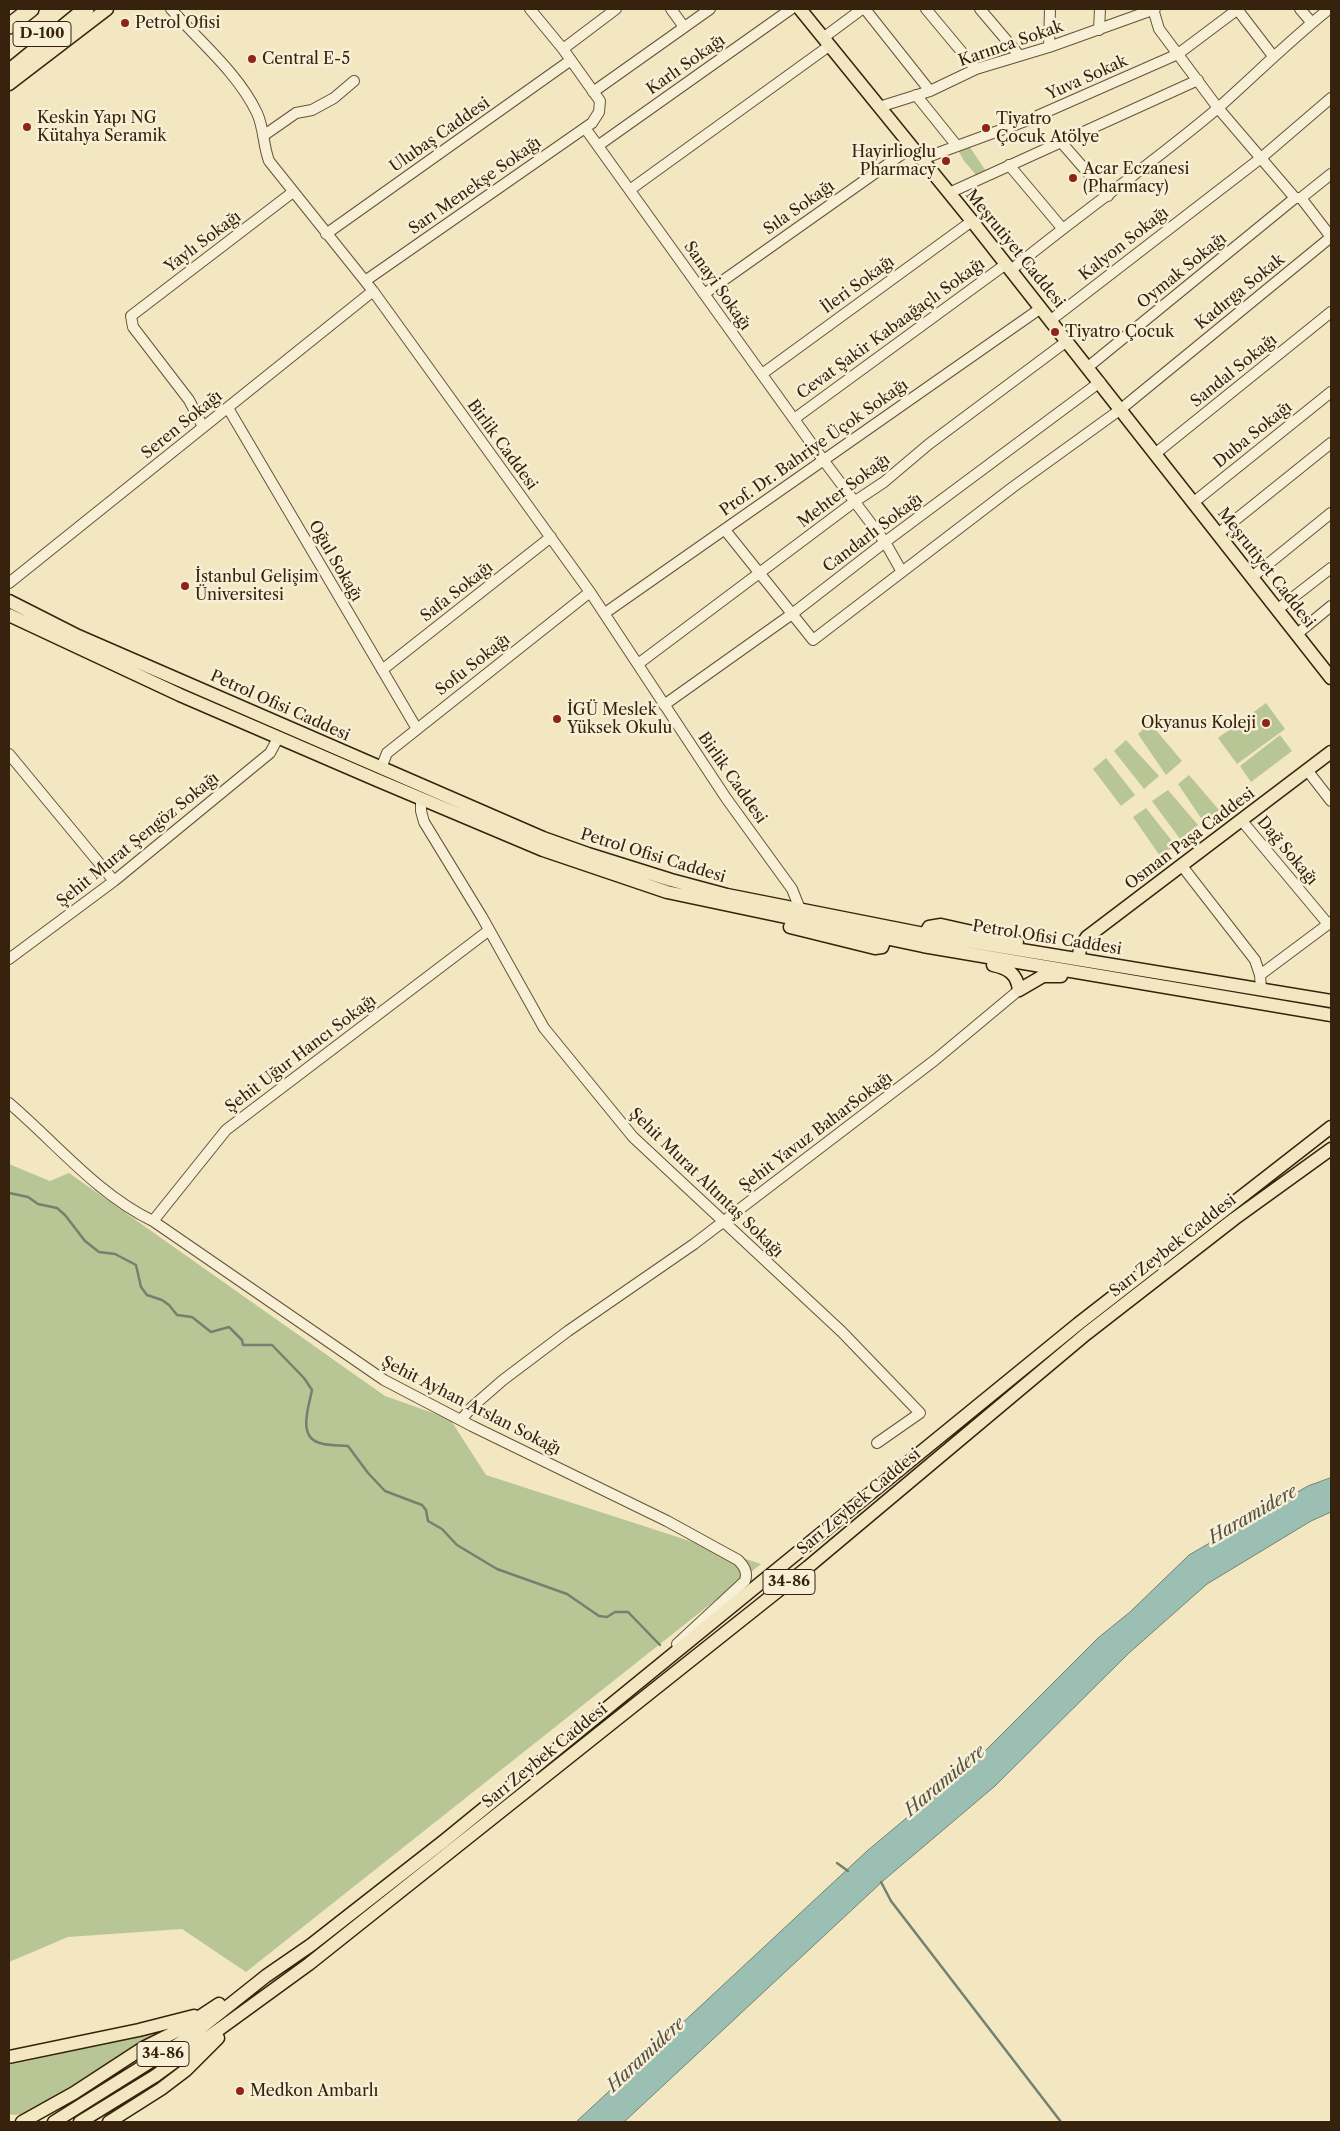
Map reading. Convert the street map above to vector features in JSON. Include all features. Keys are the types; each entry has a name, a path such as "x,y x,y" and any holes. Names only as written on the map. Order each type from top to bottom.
{"highway":[{"name":"D-100","path":"9,26 31,9"},
{"name":"D-100","path":"9,58 75,9"},
{"path":"9,72 86,9"}],"main road":[{"path":"9,84 107,9"},
{"name":"Meşrutiyet Caddesi","path":"800,9 1009,267 1330,674"},
{"name":"Petrol Ofisi Caddesi","path":"9,601 78,636 535,835 588,854 699,888 800,910 887,933 1124,980 1331,1015"},
{"name":"Petrol Ofisi Caddesi","path":"9,615 180,695 278,738 562,856 635,882 704,900 736,913 875,948 882,947 887,933"},
{"name":"Osman Paşa Caddesi","path":"1078,958 1081,946 1087,937 1331,752"},
{"path":"377,780 381,768"},
{"name":"Petrol Ofisi Caddesi","path":"924,940 929,927 941,926 1006,939 1078,958 1331,1000"},
{"path":"924,940 928,952 936,955 1004,967 1015,976 1019,990 1036,979 1050,975 1103,981 1124,980"},
{"name":"Sarı Zeybek Caddesi","path":"266,1976 311,1945 430,1853 626,1695 865,1496 1063,1336 1331,1127"},
{"name":"Sarı Zeybek Caddesi","path":"244,2012 309,1964 808,1567 1086,1334 1234,1219 1331,1149"},
{"path":"22,2122 74,2093 143,2048 181,2029 266,1976"},
{"name":"34-86","path":"54,2122 188,2038 266,1976"},
{"path":"9,2057 138,2030 208,2011"},
{"path":"80,2122 155,2076 244,2012"},
{"path":"110,2122 161,2089 186,2070 244,2012"}],"street":[{"name":"Birlik Caddesi","path":"171,9 245,91 262,124 264,147 269,161 326,234 366,281 605,613 726,798 792,889 800,910"},
{"path":"563,49 616,9"},
{"path":"671,9 684,27"},
{"path":"532,10 563,49 593,92 710,9"},
{"name":"Karlı Sokağı","path":"599,145 791,9"},
{"path":"631,189 826,42 863,9 930,91"},
{"path":"926,9 976,69"},
{"path":"980,9 1019,55"},
{"path":"1099,30 1100,9"},
{"path":"1238,9 1273,56"},
{"name":"Yuva Sokak","path":"922,159 1028,120 1178,54 1238,9"},
{"path":"1300,9 1312,23"},
{"name":"Cevat Şakir Kabaağaçlı Sokağı","path":"794,419 1108,196 1218,108 1273,56 1329,9"},
{"path":"1154,10 1160,29 1218,108 1331,237"},
{"name":"Karınca Sokak","path":"879,107 930,91 976,69 1049,47 1154,10"},
{"path":"1048,11 1049,47"},
{"name":"Ulubaş Caddesi","path":"326,234 571,60"},
{"path":"949,193 1198,80"},
{"path":"263,136 296,113 312,110 334,98 354,81"},
{"name":"Sarı Menekşe Sokağı","path":"366,281 592,123 599,112 600,101 593,92"},
{"path":"916,95 957,146"},
{"name":"Kalyon Sokağı","path":"1051,320 1261,158 1331,98"},
{"name":"Sanayi Sokağı","path":"585,128 631,189 824,462 885,542 902,572"},
{"path":"1061,142 1108,196"},
{"name":"Sıla Sokağı","path":"704,294 912,146"},
{"path":"1009,165 1062,228"},
{"name":"Oymak Sokağı","path":"1088,367 1298,198 1331,174"},
{"name":"Yaylı Sokağı","path":"203,427 189,400 133,327 131,316 293,192"},
{"name":"İleri Sokağı","path":"762,374 972,221"},
{"name":"Kadırga Sokak","path":"792,614 813,640 1121,409 1331,237"},
{"name":"Seren Sokağı","path":"9,583 373,291"},
{"name":"Prof. Dr. Bahriye Üçok Sokağı","path":"605,613 824,462 1041,308"},
{"name":"Sandal Sokağı","path":"1156,453 1331,312"},
{"name":"Mehter Sokağı","path":"638,664 854,502 884,482 929,444 1067,341"},
{"name":"Candarlı Sokağı","path":"664,705 792,614 885,542 1100,382"},
{"name":"Duba Sokağı","path":"1194,502 1331,392"},
{"name":"Oğul Sokağı","path":"228,408 417,729"},
{"path":"1218,533 1331,443"},
{"path":"1252,577 1331,513"},
{"path":"725,530 792,614"},
{"name":"Safa Sokağı","path":"382,670 550,537"},
{"path":"1278,609 1331,568"},
{"name":"Sofu Sokağı","path":"381,768 387,753 590,592"},
{"path":"1297,634 1331,606"},
{"name":"Şehit Murat Şengöz Sokağı","path":"9,959 114,881 270,753 278,738"},
{"path":"9,754 114,881"},
{"path":"1308,770 1331,801"},
{"name":"Şehit Murat Altıntaş Sokağı","path":"421,798 421,811 424,822 482,917 488,931 544,1028 614,1116 632,1137 842,1332 920,1413 877,1443"},
{"name":"Dağ Sokağı","path":"1242,821 1330,923"},
{"path":"1182,866 1255,960 1260,975 1261,989"},
{"path":"1260,975 1330,923"},
{"name":"Şehit Uğur Hancı Sokağı","path":"153,1222 226,1130 488,931"},
{"name":"Şehit Yavuz BaharSokağı","path":"461,1420 472,1407 503,1380 568,1331 694,1244 934,1060 1019,990"},
{"name":"Şehit Ayhan Arslan Sokağı","path":"9,1102 110,1195 133,1212 153,1222 384,1380 666,1521 738,1560 746,1572 745,1581 626,1695"}],"green space":[{"path":"969,146 986,171 977,176 964,161 958,150"},
{"path":"1266,703 1285,729 1237,764 1218,738"},
{"path":"1150,723 1182,761 1166,775 1138,734"},
{"path":"1280,735 1292,751 1251,782 1240,766"},
{"path":"1126,740 1159,776 1144,789 1114,751"},
{"path":"1106,758 1135,795 1121,806 1093,769"},
{"path":"1189,775 1219,810 1203,821 1178,784"},
{"path":"1168,790 1198,825 1180,839 1152,801"},
{"path":"1146,808 1175,845 1160,856 1133,817"},
{"path":"9,1164 50,1181 69,1173 385,1396 450,1419 486,1475 761,1564 246,1972 182,1929 68,1937 9,1962"},
{"path":"159,2032 28,2113 9,2114 9,2065"}],"water":[{"path":"1331,1478 1331,1512 1311,1521 1207,1584 1129,1653 995,1786 884,1880 624,2122 576,2122 867,1851 978,1758 1098,1638 1130,1612 1189,1555 1308,1486"}],"waterway":[{"path":"9,1193 28,1197 38,1204 57,1208 65,1215 85,1241 99,1252 115,1254 136,1265 141,1287 147,1295 162,1300 177,1315 192,1317 211,1332 229,1327 242,1340 243,1345 272,1345 304,1378 312,1390 306,1420 309,1434 313,1440 327,1445 348,1446 368,1473 385,1491 422,1505 426,1510 428,1521 442,1529 457,1545 497,1569 567,1594 599,1616 607,1617 615,1612 628,1612 660,1645"},
{"path":"837,1863 848,1871"},
{"path":"881,1882 891,1901 1061,2122"}],"place":[{"name":"Petrol Ofisi","path":"125,23"},
{"name":"Central E-5","path":"252,59"},
{"name":"Keskin Yapı NG Kütahya Seramik","path":"27,127"},
{"name":"Tiyatro Çocuk Atölye","path":"986,128"},
{"name":"Hayirlioglu Pharmacy","path":"946,161"},
{"name":"Acar Eczanesi (Pharmacy)","path":"1073,178"},
{"name":"Tiyatro Çocuk","path":"1055,332"},
{"name":"İstanbul Gelişim Üniversitesi","path":"185,586"},
{"name":"İGÜ Meslek Yüksek Okulu","path":"557,719"},
{"name":"Okyanus Koleji","path":"1266,723"},
{"name":"Medkon Ambarlı","path":"240,2091"}],"water label":[{"name":"Haramidere","path":"1253,1515"},
{"name":"Haramidere","path":"945,1781"},
{"name":"Haramidere","path":"646,2055"}]}
